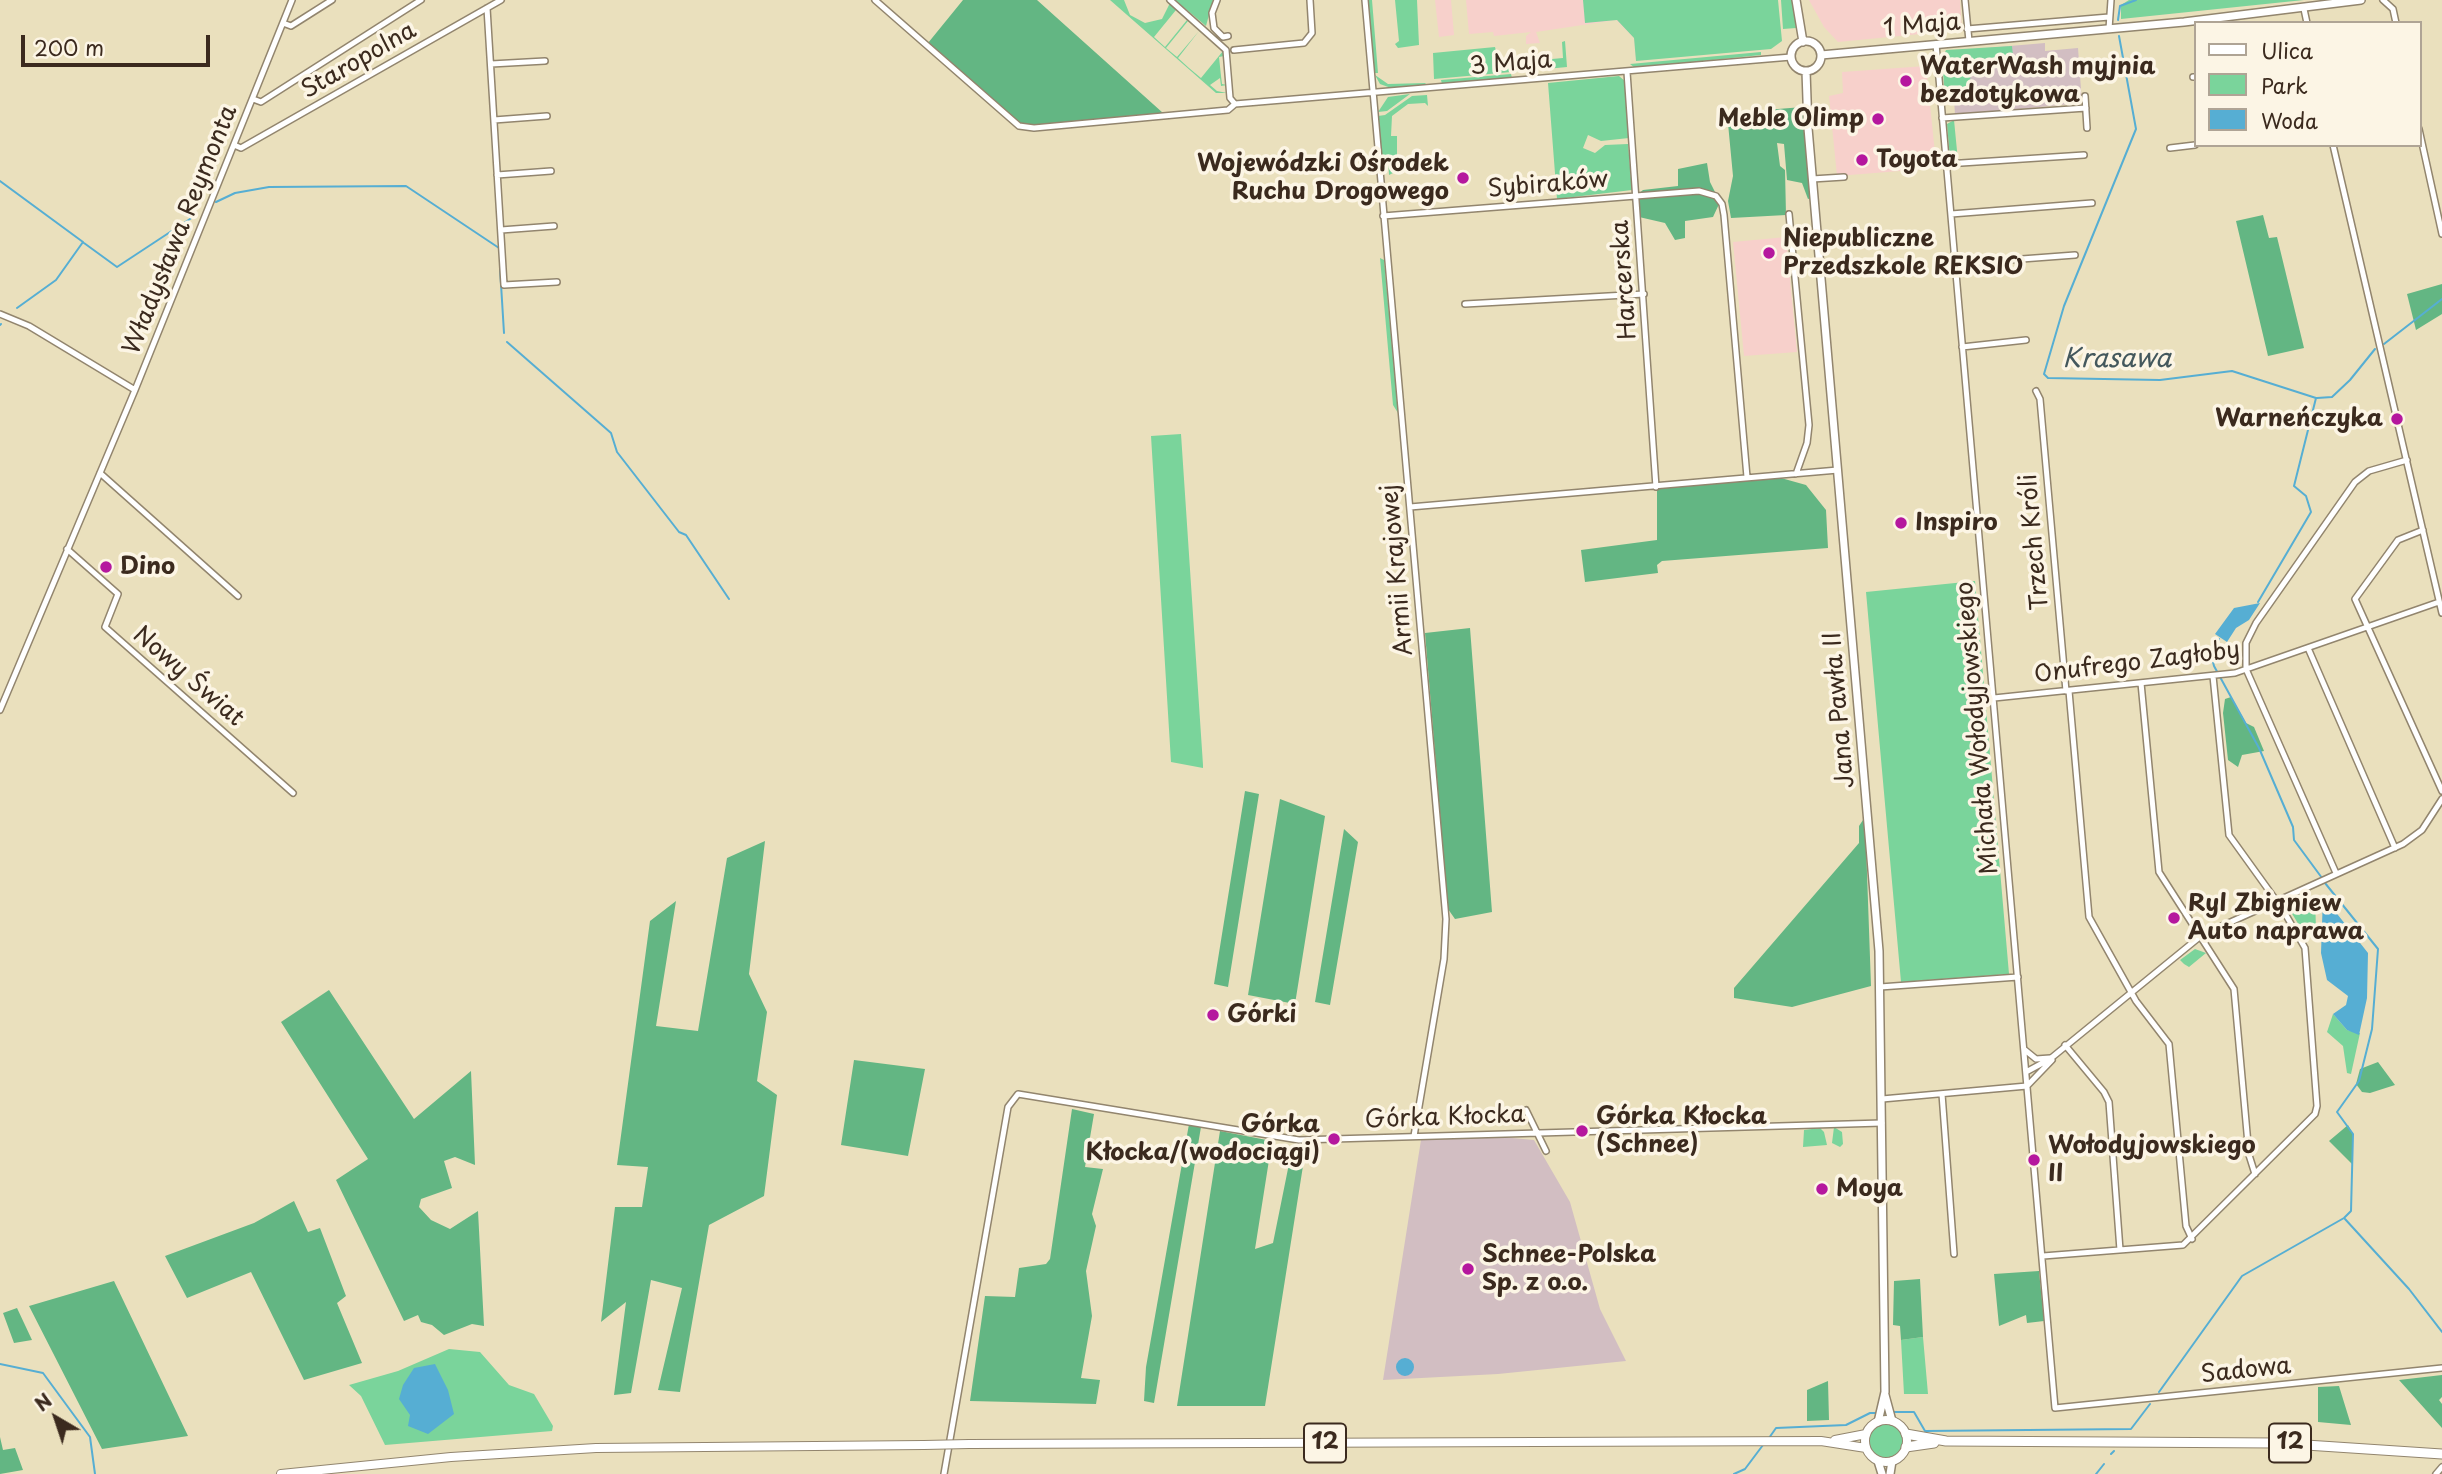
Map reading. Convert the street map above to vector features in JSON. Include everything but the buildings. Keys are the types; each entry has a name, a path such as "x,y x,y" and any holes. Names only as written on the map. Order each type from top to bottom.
{"highway":[{"name":"12","path":"1906,1434 1946,1441"},
{"name":"12","path":"1906,1447 1946,1441 2224,1441 2439,1454"}],"main road":[{"path":"1796,0 1803,42"},
{"name":"1 Maja","path":"1821,55 2109,29 2304,9 2361,0"},
{"path":"1803,42 1815,45 1821,55 1817,66 1805,71 1794,66 1791,57 1796,46 1803,42"},
{"name":"Jana Pawła II","path":"1805,71 1812,179 1869,817 1880,987 1885,1416"},
{"path":"1882,1474 1878,1461 1866,1448 1866,1434 1885,1416 1906,1434 1906,1447 1892,1461 1890,1474"},
{"name":"12","path":"281,1474 451,1457 584,1448 1765,1442 1821,1441 1866,1434"},
{"name":"12","path":"1821,1441 1866,1448"},
{"path":"1878,1461 1892,1461"}],"street":[{"path":"283,23 291,26 331,0"},
{"path":"253,99 261,102 421,0"},
{"name":"Staropolna","path":"234,145 241,148 501,0"},
{"name":"3 Maja","path":"875,0 1018,126 1034,128 1228,110 1235,104 1791,57"},
{"path":"1170,0 1226,50 1230,98 1235,104"},
{"path":"1217,0 1212,13 1214,28 1223,37 1228,36"},
{"path":"1234,51 1304,43 1312,33 1310,0"},
{"name":"Armii Krajowej","path":"1365,0 1446,919 1444,959 1414,1136"},
{"path":"1965,0 1969,41"},
{"path":"2109,29 2111,0"},
{"path":"2383,0 2393,9 2396,21"},
{"name":"Władysława Reymonta","path":"0,710 135,390 290,1"},
{"path":"487,8 504,285 557,282"},
{"path":"2304,9 2307,21"},
{"path":"1967,29 2109,17"},
{"name":"Michała Wołodyjowskiego","path":"1936,44 2055,1408"},
{"path":"491,64 545,61"},
{"name":"Harcerska","path":"1627,72 1656,487"},
{"path":"2085,96 2087,128"},
{"path":"1942,118 2086,107"},
{"path":"494,120 547,116"},
{"path":"2421,138 2442,234"},
{"path":"2170,148 2194,145"},
{"path":"2333,147 2442,613"},
{"path":"1946,164 2084,155"},
{"path":"497,175 551,172"},
{"path":"1812,179 1844,177"},
{"name":"Sybiraków","path":"1383,216 1699,191 1716,196 1722,204 1724,215 1747,477"},
{"path":"1951,214 2092,203"},
{"path":"1789,214 1809,425 1807,443 1796,474"},
{"path":"501,230 554,226"},
{"path":"1955,264 2075,255"},
{"path":"1465,304 1644,294"},
{"path":"0,314 29,326 135,390"},
{"path":"1962,346 2025,340"},
{"name":"Trzech Króli","path":"2036,391 2040,399 2089,917 2131,992 2163,1034 2172,1054 2186,1226 2192,1239"},
{"path":"2336,873 2246,669 2246,643 2252,629 2355,482 2369,471 2407,460"},
{"path":"1410,507 1838,470"},
{"path":"100,473 238,596"},
{"path":"2423,530 2398,540 2355,596 2442,791"},
{"name":"Nowy Świat","path":"67,549 118,594 105,627 293,793"},
{"name":"Onufrego Zagłoby","path":"1994,698 2217,675 2246,669 2441,601"},
{"path":"2308,648 2395,848"},
{"path":"2043,1256 2179,1246 2192,1239 2315,1114 2318,1099 2305,948 2276,900 2229,835 2217,675"},
{"path":"2141,683 2159,872 2202,935 2236,996 2249,1155 2255,1174"},
{"path":"1882,1099 2027,1086 2066,1045 2202,935 2395,848 2422,830 2442,799"},
{"path":"1880,987 2018,977"},
{"path":"2066,1045 2104,1091 2109,1102 2120,1250"},
{"path":"2024,1048 2032,1058 2040,1060 2056,1055"},
{"path":"2026,1072 2056,1055"},
{"name":"Górka Kłocka","path":"944,1474 1008,1107 1014,1096 1023,1093 1299,1140 1882,1123"},
{"path":"1942,1094 1954,1254"},
{"path":"1526,1110 1546,1151"},
{"name":"Sadowa","path":"2055,1408 2442,1368"},
{"path":"2436,1474 2442,1467"}],"shaded area":[{"path":"1435,0 1451,0 1454,35 1439,37"},
{"path":"1466,0 1770,0 1636,61 1634,38 1616,20 1536,32 1540,43 1526,44 1526,36 1531,32 1494,36 1493,32 1469,34"},
{"path":"1809,0 1960,0 1962,30 1838,42 1824,27"},
{"path":"2045,43 2045,51 2078,48 2082,103 1955,115 1951,51"},
{"path":"1926,66 1936,163 1925,165 1925,169 1837,176 1829,96 1843,93 1842,72"},
{"path":"1786,237 1797,352 1744,356 1733,242"},
{"path":"1501,1137 1534,1140 1570,1202 1600,1309 1626,1361 1498,1374 1383,1380 1421,1140"}],"green space":[{"path":"963,0 1037,0 1163,113 1031,126 1018,123 928,43"},
{"path":"1110,0 1124,0 1130,15 1145,23 1162,19 1170,3 1180,13 1176,10 1154,37 1165,47 1187,20 1185,17 1192,24 1188,21 1166,48 1177,57 1199,31 1178,58 1201,78 1223,51 1224,56 1219,57 1221,76 1222,84 1227,85 1221,86 1220,78 1210,85 1217,91 1227,93 1216,93"},
{"path":"1175,0 1213,0 1206,26"},
{"path":"1368,0 1372,0 1378,73 1374,73"},
{"path":"1395,0 1417,0 1419,45 1398,48 1395,44 1399,41"},
{"path":"1583,0 1778,0 1782,41 1771,49 1636,61 1634,38 1617,20 1585,23"},
{"path":"1781,0 1793,0 1796,28 1783,29"},
{"path":"2129,0 2304,0 2121,19 2121,5"},
{"path":"1565,41 1567,67 1515,72 1514,61 1518,58 1519,62 1563,58 1562,42"},
{"path":"2012,46 2013,56 1971,60 1970,85 1959,95 1945,97 1942,59 1946,50"},
{"path":"1495,47 1498,59 1509,60 1511,72 1434,79 1433,53"},
{"path":"1761,52 1761,55 1635,68 1630,64"},
{"path":"1511,74 1512,78 1442,84 1441,80"},
{"path":"1375,75 1388,84 1426,83 1423,86 1391,88 1380,84"},
{"path":"1619,76 1626,82 1629,138 1601,141 1588,135 1583,148 1595,153 1605,145 1628,144 1632,190 1557,199 1548,83"},
{"path":"1410,94 1387,111 1378,112 1388,97"},
{"path":"1427,95 1428,106 1425,103 1408,104 1392,116 1391,136 1397,136 1397,171 1389,175 1388,156 1381,154 1378,116 1385,115 1412,96"},
{"path":"1803,107 1811,198 1808,199 1802,183 1787,180 1784,144 1777,143 1780,166 1785,170 1786,215 1731,218 1728,201 1733,176 1727,113"},
{"path":"1954,120 1958,161 1950,158 1947,124"},
{"path":"1707,163 1710,182 1720,202 1713,217 1685,221 1685,238 1675,240 1665,223 1639,217 1637,195 1643,190 1678,186 1678,169"},
{"path":"2263,215 2269,238 2277,237 2304,348 2268,356 2236,221"},
{"path":"1380,258 1384,260 1398,413 1393,405"},
{"path":"2442,284 2442,314 2416,330 2407,294"},
{"path":"1181,434 1203,768 1171,762 1151,436"},
{"path":"1781,478 1806,485 1826,510 1828,548 1662,561 1657,565 1658,573 1585,582 1581,550 1657,540 1657,489"},
{"path":"1975,581 2009,974 1901,982 1866,592"},
{"path":"1470,628 1492,912 1455,919 1448,909 1425,633"},
{"path":"2231,697 2246,723 2254,727 2264,751 2242,755 2238,767 2228,760 2223,713 2225,699"},
{"path":"1245,791 1259,794 1228,987 1214,984"},
{"path":"1280,799 1325,816 1295,1004 1248,995"},
{"path":"1865,817 1871,986 1792,1007 1734,998 1734,988 1859,843 1859,826"},
{"path":"1344,829 1358,842 1330,1005 1315,1002"},
{"path":"765,841 749,974 767,1012 757,1081 777,1095 764,1196 709,1225 680,1392 658,1390 682,1288 651,1280 631,1393 614,1395 626,1302 601,1322 615,1207 642,1207 648,1167 617,1165 650,921 676,901 656,1026 698,1031 727,858"},
{"path":"2315,895 2316,931 2305,935 2288,907"},
{"path":"2195,949 2206,953 2189,967 2180,960"},
{"path":"329,990 414,1119 471,1071 475,1165 455,1157 444,1161 452,1188 421,1199 419,1207 431,1220 450,1229 478,1211 484,1326 472,1324 444,1335 432,1325 421,1322 418,1315 404,1321 336,1180 368,1159 281,1022"},
{"path":"2333,1014 2347,1030 2360,1033 2351,1074 2347,1073 2343,1046 2327,1032"},
{"path":"854,1060 925,1069 908,1156 841,1145"},
{"path":"2378,1062 2395,1085 2370,1093 2362,1092 2356,1084 2360,1069"},
{"path":"1072,1109 1094,1114 1085,1167 1103,1169 1092,1214 1096,1226 1086,1271 1092,1316 1081,1378 1100,1380 1096,1404 970,1401 985,1296 1015,1297 1019,1268 1046,1264 1050,1259"},
{"path":"1189,1124 1201,1127 1154,1403 1144,1401 1146,1367"},
{"path":"2348,1125 2353,1134 2353,1165 2329,1141"},
{"path":"1834,1127 1842,1132 1843,1144 1840,1147 1832,1143"},
{"path":"1820,1128 1824,1132 1827,1145 1803,1147 1804,1130"},
{"path":"1220,1131 1272,1141 1255,1249 1273,1243 1293,1144 1306,1147 1265,1406 1177,1406"},
{"path":"294,1201 308,1232 320,1228 346,1296 337,1303 362,1363 304,1380 251,1272 187,1298 165,1256 254,1223"},
{"path":"2039,1271 2044,1321 2027,1323 2026,1315 1999,1326 1994,1274"},
{"path":"1920,1279 1923,1337 1901,1340 1900,1326 1893,1325 1894,1281"},
{"path":"114,1281 188,1436 102,1449 29,1306"},
{"path":"17,1308 32,1340 14,1343 3,1313"},
{"path":"1923,1337 1928,1394 1904,1394 1901,1340"},
{"path":"449,1349 480,1352 509,1385 534,1394 553,1426 552,1431 385,1445 361,1396 349,1385 398,1371"},
{"path":"2442,1375 2442,1397 2439,1400 2442,1404 2442,1428 2399,1380"},
{"path":"1828,1381 1829,1420 1807,1421 1807,1390"},
{"path":"2339,1386 2351,1425 2318,1422 2318,1387"},
{"path":"1886,1424 1898,1429 1903,1441 1898,1453 1886,1458 1874,1453 1869,1441 1874,1429"},
{"path":"0,1437 3,1450 15,1448 23,1470 0,1474"}],"water":[{"path":"2260,603 2249,620 2236,628 2227,642 2215,634 2234,608"},
{"path":"2323,896 2368,953 2367,998 2359,1035 2347,1030 2333,1014 2346,1005 2348,996 2327,980 2321,953"},
{"path":"1405,1358 1411,1361 1414,1367 1411,1373 1405,1376 1399,1373 1396,1367 1399,1361"},
{"path":"435,1364 448,1390 454,1414 428,1434 408,1426 410,1415 399,1399 403,1385 414,1368"}],"waterway":[{"name":"Krasawa","path":"2118,20 2120,6 2136,0"},
{"name":"Krasawa","path":"2119,36 2136,129 2064,306 2044,374 2048,378 2160,380 2232,371 2316,398 2294,486 2306,496 2311,512 2258,602"},
{"path":"0,181 83,242 56,280 17,308"},
{"path":"216,202 235,193 269,187 406,186 499,248"},
{"path":"84,243 117,267 196,215"},
{"path":"500,268 504,333"},
{"path":"2384,344 2442,299"},
{"path":"507,342 611,433 617,452 679,532 686,535 729,599"},
{"path":"2317,398 2332,397 2375,349"},
{"name":"Krasawa","path":"2219,639 2212,658 2214,666 2259,748 2293,827 2294,840 2322,878"},
{"name":"Krasawa","path":"2159,1392 2242,1276 2344,1218 2351,1211 2353,1134 2337,1112 2359,1081 2372,1029 2378,949 2325,883"},
{"name":"Krasawa","path":"2345,1219 2409,1289 2442,1332"},
{"path":"0,1364 43,1373 90,1437 95,1474"},
{"path":"1894,1412 1914,1412 1925,1431 2131,1429 2150,1404"},
{"path":"1769,1438 1776,1428 1846,1425 1870,1413 1878,1413"},
{"path":"1734,1474 1745,1469 1763,1445"},
{"path":"2111,1454 2114,1451"},
{"path":"2096,1474 2104,1464"}],"place":[{"name":"WaterWash myjnia bezdotykowa","path":"1906,81"},
{"name":"Meble Olimp","path":"1878,119"},
{"name":"Toyota","path":"1862,160"},
{"name":"Wojewódzki Ośrodek Ruchu Drogowego","path":"1463,178"},
{"name":"Niepubliczne Przedszkole REKSIO","path":"1769,253"},
{"name":"Warneńczyka","path":"2397,419"},
{"name":"Inspiro","path":"1901,523"},
{"name":"Dino","path":"106,567"},
{"name":"Ryl Zbigniew Auto naprawa","path":"2174,918"},
{"name":"Górki","path":"1213,1015"},
{"name":"Górka Kłocka (Schnee)","path":"1582,1131"},
{"name":"Górka Kłocka/(wodociągi)","path":"1334,1139"},
{"name":"Wołodyjowskiego II","path":"2034,1160"},
{"name":"Moya","path":"1822,1189"},
{"name":"Schnee-Polska Sp. z o.o.","path":"1468,1269"}]}
